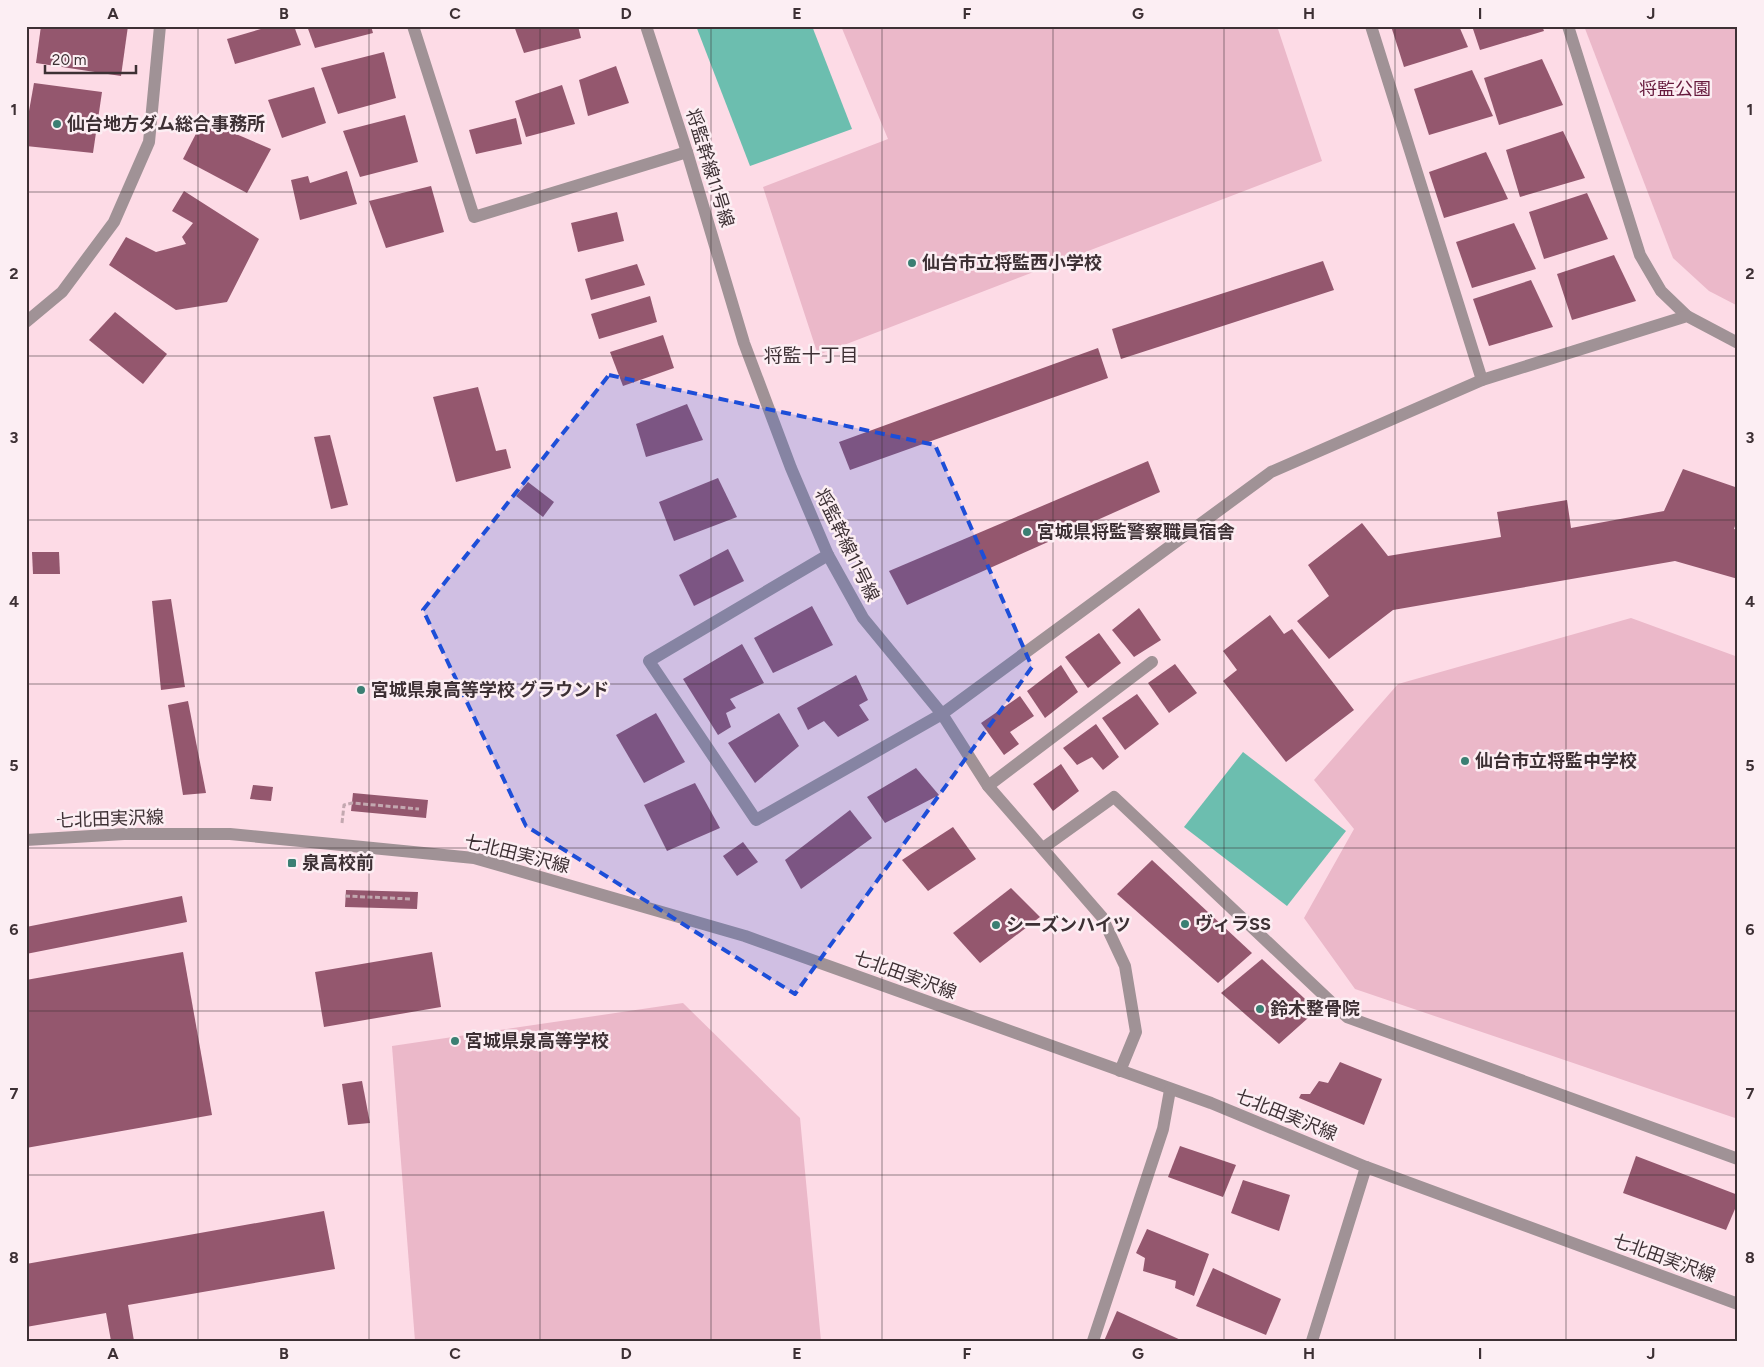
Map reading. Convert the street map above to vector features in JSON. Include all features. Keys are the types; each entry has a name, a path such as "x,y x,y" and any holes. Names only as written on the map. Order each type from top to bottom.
{"street":[{"path":"26,322 62,292 114,222 149,142 160,26"},
{"path":"413,26 474,217 687,152"},
{"name":"将監幹線11号線","path":"646,26 687,152 744,342 791,468 828,555 863,618 942,714 988,786 1102,917 1126,966 1136,1032 1120,1071"},
{"path":"1371,26 1482,380"},
{"path":"1568,26 1640,255 1662,292 1686,316 1738,343"},
{"path":"828,555 649,660 756,820 942,714 1271,472 1482,380 1686,316"},
{"path":"988,786 1152,662"},
{"path":"1043,848 1114,797 1347,1018 1738,1160"},
{"name":"七北田実沢線","path":"26,840 124,834 230,834 474,858 745,936 1170,1090 1211,1103 1366,1167 1738,1304"},
{"path":"1093,1341 1163,1129 1170,1090"},
{"path":"1312,1341 1366,1167"}],"path":[{"path":"342,828 344,805 352,803 419,809"},
{"path":"345,896 411,899"}],"highlighted area":[{"path":"609,375 935,445 1032,667 795,994 526,826 423,610"}],"green space":[{"name":"仙台市立将監西小学校","path":"841,26 1277,26 1322,161 818,355 763,187 888,139"},
{"name":"将監公園","path":"1584,26 1738,26 1738,306 1709,291 1673,258"},
{"path":"1631,618 1738,657 1738,1119 1355,989 1304,918 1354,829 1314,780 1398,684"},
{"path":"683,1003 800,1118 821,1341 415,1341 392,1046"}],"shaded area":[{"path":"696,26 812,26 852,129 750,166"},
{"path":"1243,752 1346,831 1287,906 1184,827"}],"building":[{"path":"41,26 128,26 121,76 36,63"},
{"path":"271,26 294,26 301,45 235,64 227,39"},
{"path":"307,26 371,26 373,33 315,48"},
{"path":"514,26 578,26 581,38 524,53"},
{"path":"1391,26 1459,26 1468,47 1404,67"},
{"path":"1472,26 1542,26 1544,31 1480,50"},
{"path":"384,52 396,98 338,114 321,68"},
{"path":"1542,59 1563,105 1499,125 1484,78"},
{"path":"616,66 629,103 588,116 579,80"},
{"path":"1472,70 1493,116 1429,135 1414,89"},
{"path":"34,83 102,92 93,153 26,146 26,128"},
{"path":"562,85 575,124 526,137 515,101"},
{"path":"314,87 326,123 282,138 268,100"},
{"path":"405,115 418,162 360,177 343,131"},
{"path":"516,118 522,144 476,154 469,130"},
{"path":"203,120 271,149 247,193 183,159"},
{"path":"1563,131 1585,178 1520,197 1506,150"},
{"path":"1486,152 1508,199 1444,218 1429,172"},
{"path":"347,171 357,204 300,220 291,180 308,176 310,183"},
{"path":"431,186 444,232 386,248 369,201"},
{"path":"184,191 259,239 227,302 176,310 109,265 126,237 156,252 186,244 182,237 193,223 172,211"},
{"path":"1587,193 1608,239 1544,259 1529,212"},
{"path":"617,212 624,241 578,252 571,223"},
{"path":"1514,223 1536,269 1472,288 1456,242"},
{"path":"1614,255 1636,301 1572,320 1557,274"},
{"path":"1323,261 1334,290 1121,359 1112,329"},
{"path":"637,264 645,285 591,300 585,279"},
{"path":"1531,280 1553,327 1489,346 1473,299"},
{"path":"650,296 657,322 599,339 591,314"},
{"path":"115,312 167,354 143,384 89,340"},
{"path":"663,335 674,368 623,386 610,352"},
{"path":"1098,348 1108,378 850,470 839,442"},
{"path":"478,387 496,451 506,449 511,468 456,482 433,397"},
{"path":"687,404 703,440 646,457 636,424"},
{"path":"330,435 348,505 331,509 314,437"},
{"name":"宮城県将監警察職員宿舎","path":"1148,461 1160,492 907,605 889,571"},
{"path":"1683,469 1738,488 1738,517 1734,529 1738,530 1738,579 1675,561 1393,610 1329,659 1297,621 1329,596 1308,565 1362,523 1388,556 1501,537 1497,512 1567,500 1571,528 1664,511"},
{"path":"718,478 737,517 674,541 659,502"},
{"path":"528,482 554,502 543,517 516,496"},
{"path":"728,549 744,581 694,606 679,575"},
{"path":"32,552 59,552 60,574 33,574"},
{"path":"171,599 185,687 161,690 152,601"},
{"path":"812,606 833,645 773,673 754,638"},
{"path":"1139,608 1161,640 1134,657 1112,630"},
{"path":"1270,615 1284,634 1292,629 1354,710 1286,762 1223,681 1237,670 1223,651"},
{"path":"1099,633 1121,663 1088,688 1065,657"},
{"path":"742,644 764,683 730,699 736,708 726,713 731,727 718,735 683,679"},
{"path":"1175,664 1197,693 1169,713 1148,683"},
{"path":"1061,665 1078,692 1045,718 1027,691"},
{"path":"856,675 868,700 859,705 869,720 838,737 824,721 808,730 797,708"},
{"path":"1137,694 1159,724 1125,750 1102,718"},
{"path":"1020,696 1034,716 1010,732 1019,744 1004,755 981,723"},
{"path":"188,701 206,793 183,795 168,705"},
{"path":"656,713 685,762 644,783 616,735"},
{"path":"779,713 799,746 755,783 728,743"},
{"path":"1096,724 1119,757 1103,770 1092,757 1077,765 1063,748"},
{"path":"1061,764 1079,791 1053,811 1033,784"},
{"path":"916,768 939,795 885,823 867,797"},
{"path":"695,783 720,828 667,851 644,805"},
{"path":"253,785 273,787 271,801 250,799"},
{"path":"353,793 428,800 426,818 351,811"},
{"path":"850,810 872,838 801,889 785,860"},
{"path":"953,827 976,859 928,891 902,860"},
{"path":"743,842 758,862 737,876 723,856"},
{"name":"ヴィラSS","path":"1152,860 1252,953 1218,983 1117,894"},
{"name":"シーズンハイツ","path":"1011,888 1040,917 980,963 953,933"},
{"path":"346,890 418,892 417,909 345,907"},
{"path":"182,896 187,922 26,954 26,927"},
{"path":"183,952 212,1115 26,1148 26,980"},
{"path":"432,952 441,1007 324,1027 315,972"},
{"path":"1262,959 1317,1010 1279,1044 1221,993"},
{"path":"1340,1062 1382,1079 1364,1125 1299,1098 1301,1094 1310,1094 1319,1081 1328,1083"},
{"path":"362,1081 370,1123 348,1125 342,1084"},
{"path":"1180,1146 1236,1165 1223,1197 1168,1177"},
{"path":"1636,1156 1738,1195 1738,1202 1726,1230 1623,1193"},
{"path":"1243,1180 1290,1195 1279,1231 1231,1213"},
{"path":"324,1211 335,1269 128,1305 134,1341 111,1341 106,1313 26,1327 26,1264"},
{"path":"1147,1229 1209,1254 1194,1296 1175,1288 1176,1281 1143,1271 1145,1258 1136,1253"},
{"path":"1213,1268 1281,1299 1266,1335 1196,1306"},
{"path":"1117,1311 1183,1341 1104,1341"}],"place":[{"name":"仙台地方ダム総合事務所","path":"57,124"},
{"name":"仙台市立将監西小学校","path":"912,263"},
{"name":"宮城県将監警察職員宿舎","path":"1027,532"},
{"name":"宮城県泉高等学校 グラウンド","path":"361,690"},
{"name":"仙台市立将監中学校","path":"1465,761"},
{"name":"泉高校前","path":"292,863"},
{"name":"ヴィラSS","path":"1185,924"},
{"name":"シーズンハイツ","path":"996,925"},
{"name":"鈴木整骨院","path":"1260,1009"},
{"name":"宮城県泉高等学校","path":"455,1041"}],"district":[{"name":"将監十丁目","path":"811,355"}]}
